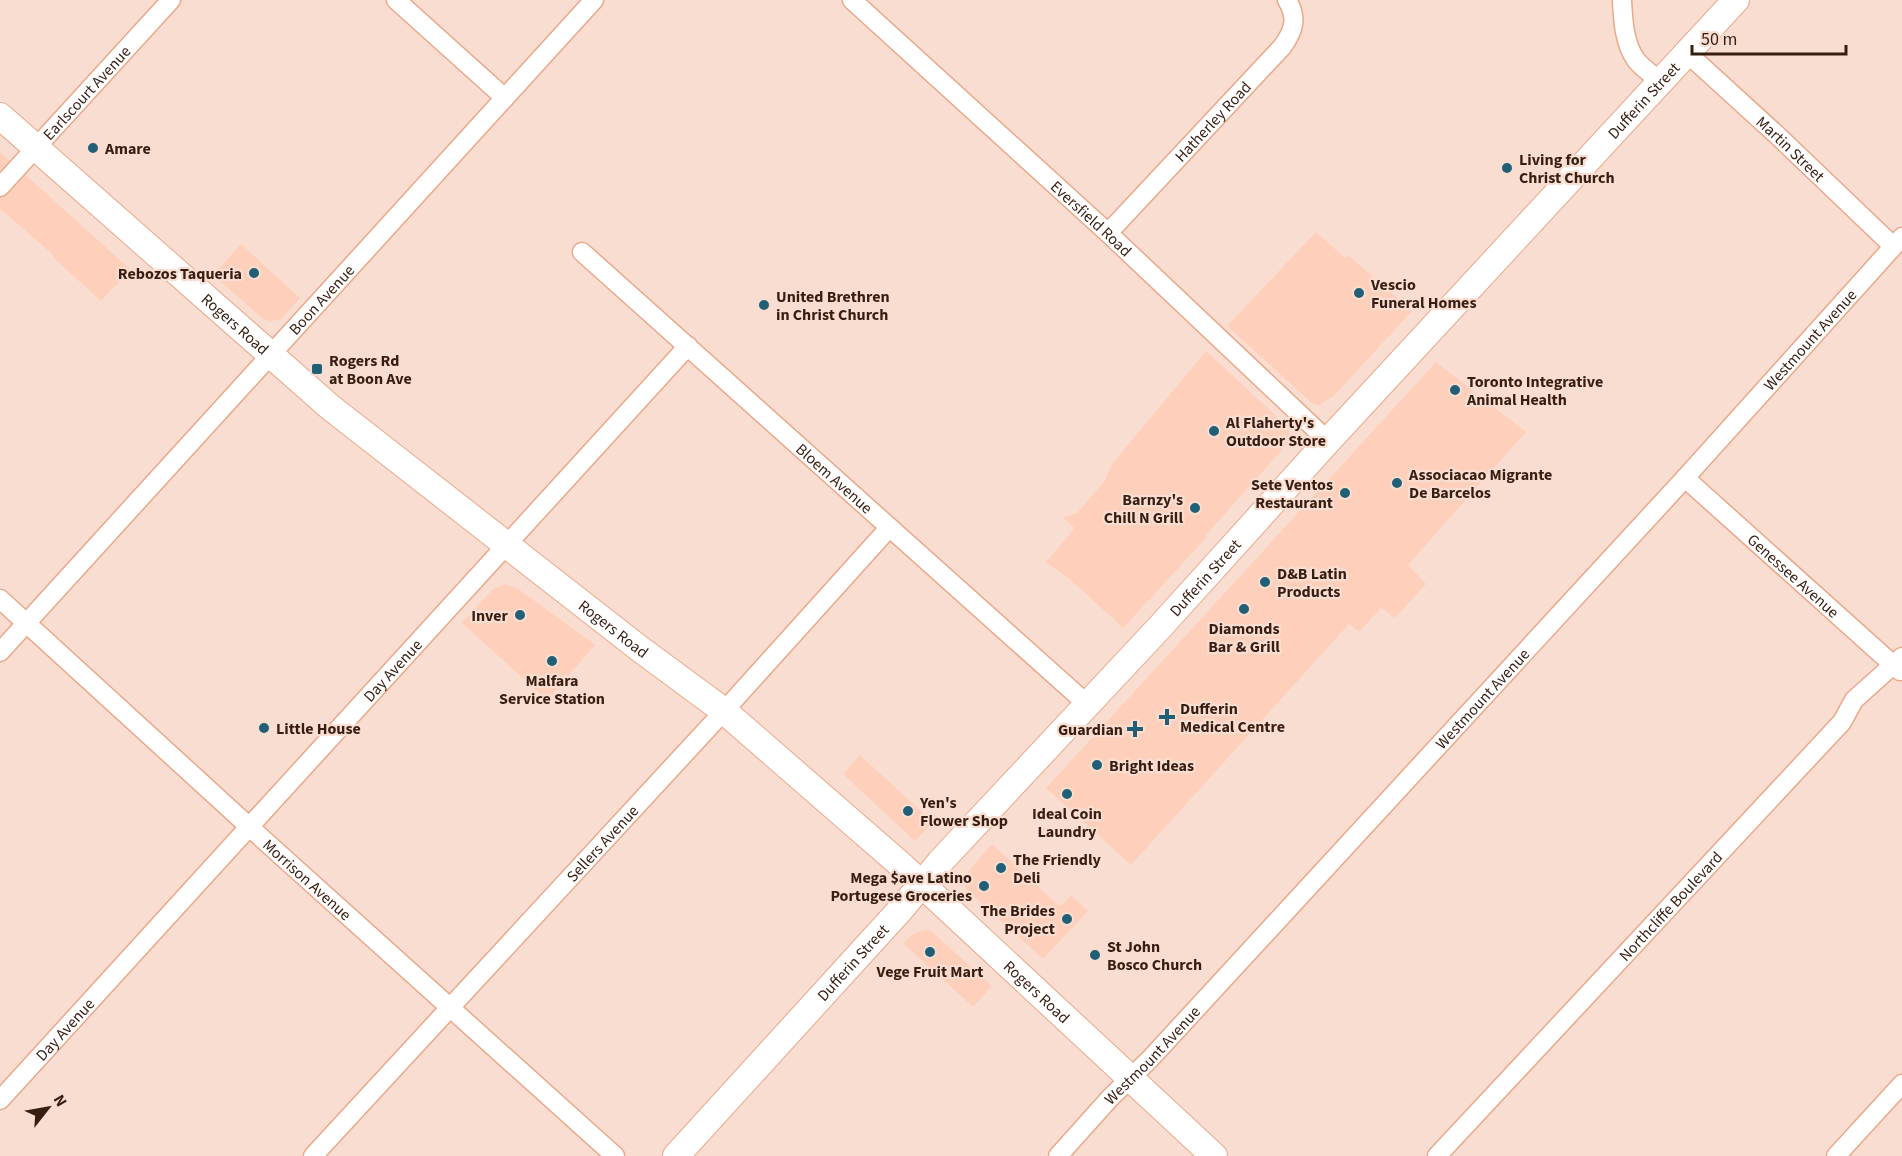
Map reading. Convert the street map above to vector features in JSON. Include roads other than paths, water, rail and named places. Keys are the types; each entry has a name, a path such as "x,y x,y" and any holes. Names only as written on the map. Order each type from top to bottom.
{"street":[{"name":"Earlscourt Avenue","path":"0,187 171,0"},
{"path":"396,0 505,98"},
{"name":"Boon Avenue","path":"0,652 594,0"},
{"name":"Eversfield Road","path":"852,0 1108,233 1328,441"},
{"name":"Hatherley Road","path":"1108,233 1282,47 1295,21 1293,10 1287,0"},
{"path":"1622,0 1623,22 1628,46 1636,60 1661,82"},
{"name":"Dufferin Street","path":"676,1156 921,884 1736,0"},
{"name":"Martin Street","path":"1687,53 1898,241"},
{"name":"Rogers Road","path":"0,116 330,407 507,546 724,711 921,884 1215,1156"},
{"name":"Westmount Avenue","path":"1058,1156 1684,478 1898,241"},
{"name":"Bloem Avenue","path":"582,252 1088,705"},
{"name":"Day Avenue","path":"0,1100 688,346"},
{"name":"Genessee Avenue","path":"1684,478 1899,665"},
{"name":"Sellers Avenue","path":"313,1156 724,711 889,528"},
{"name":"Morrison Avenue","path":"0,599 615,1156"},
{"name":"Northcliffe Boulevard","path":"1437,1156 1842,722 1854,700 1899,665"},
{"path":"1836,1156 1902,1084"}],"place":[{"name":"Amare","path":"93,148"},
{"name":"Living for Christ Church","path":"1507,168"},
{"name":"Rebozos Taqueria","path":"254,273"},
{"name":"Vescio Funeral Homes","path":"1359,293"},
{"name":"United Brethren in Christ Church","path":"764,305"},
{"name":"Rogers Rd at Boon Ave","path":"317,369"},
{"name":"Toronto Integrative Animal Health","path":"1455,390"},
{"name":"Al Flaherty's Outdoor Store","path":"1214,431"},
{"name":"Associacao Migrante De Barcelos","path":"1397,483"},
{"name":"Sete Ventos Restaurant","path":"1345,493"},
{"name":"Barnzy's Chill N Grill","path":"1195,508"},
{"name":"D&B Latin Products","path":"1265,582"},
{"name":"Diamonds Bar & Grill","path":"1244,609"},
{"name":"Inver","path":"520,615"},
{"name":"Malfara Service Station","path":"552,661"},
{"name":"Dufferin Medical Centre","path":"1167,717"},
{"name":"Little House","path":"264,728"},
{"name":"Guardian","path":"1135,729"},
{"name":"Bright Ideas","path":"1097,765"},
{"name":"Ideal Coin Laundry","path":"1067,794"},
{"name":"Yen's Flower Shop","path":"908,811"},
{"name":"The Friendly Deli","path":"1001,868"},
{"name":"Mega $ave Latino Portugese Groceries","path":"984,886"},
{"name":"The Brides Project","path":"1067,919"},
{"name":"Vege Fruit Mart","path":"930,952"},
{"name":"St John Bosco Church","path":"1095,955"}]}
